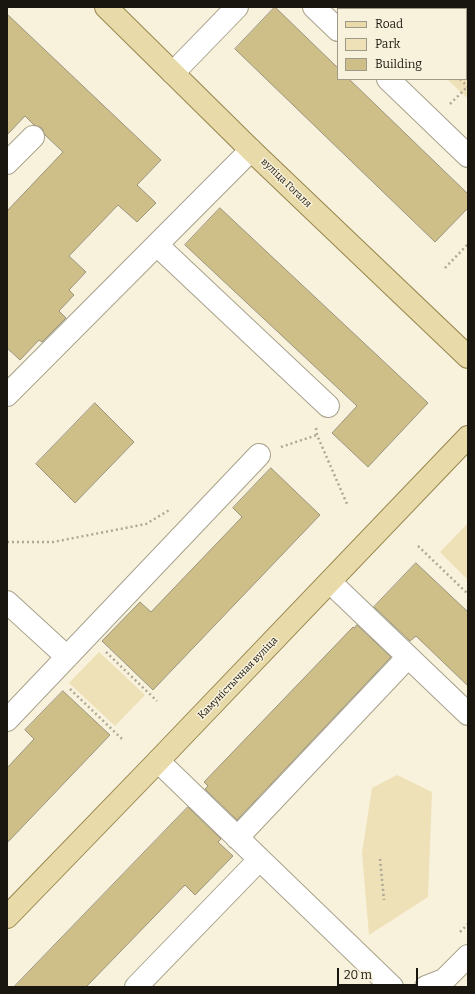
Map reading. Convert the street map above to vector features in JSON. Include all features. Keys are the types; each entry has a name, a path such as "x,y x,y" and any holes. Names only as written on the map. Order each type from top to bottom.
{"main road":[{"name":"вуліца Гогаля","path":"106,7 251,150 468,358"},
{"name":"Камуністычная вуліца","path":"7,917 468,437"}],"lane":[{"path":"173,73 237,7"},
{"path":"314,7 337,29"},
{"path":"389,80 468,156"},
{"path":"7,164 33,137"},
{"path":"7,395 251,150"},
{"path":"157,245 321,399"},
{"path":"7,720 259,455"},
{"path":"330,582 468,714"},
{"path":"7,602 60,664"},
{"path":"237,838 408,657"},
{"path":"158,761 392,987"},
{"path":"136,987 259,860"},
{"path":"440,985 468,956"}],"path":[{"path":"448,106 468,86"},
{"path":"445,268 468,244"},
{"path":"321,399 317,435 347,504"},
{"path":"259,455 317,435"},
{"path":"7,542 53,542 146,524 173,508"},
{"path":"418,546 468,594"},
{"path":"88,635 157,701"},
{"path":"60,664 122,739"},
{"path":"380,859 384,900"}],"green space":[{"path":"371,7 468,7 468,99 448,80 467,80 467,8"},
{"path":"468,523 468,580 440,552"},
{"path":"99,652 145,695 115,726 69,683"},
{"path":"397,775 432,792 428,897 369,935 362,853 372,788"}],"building":[{"path":"275,7 337,67 337,80 350,80 468,194 468,208 435,242 235,49"},
{"path":"7,14 161,160 137,185 156,203 137,222 118,205 69,256 86,272 69,290 74,295 59,311 66,318 42,342 39,340 20,360 7,348 7,211 63,152 45,135 42,128 34,125 25,116 7,135"},
{"path":"220,208 428,403 368,467 332,433 357,406 185,245"},
{"path":"95,403 134,442 75,503 36,464"},
{"path":"271,468 320,515 153,690 102,641 140,602 151,612 242,517 233,508"},
{"path":"416,563 468,612 468,686 416,636 410,641 374,607"},
{"path":"357,625 391,657 237,820 205,789 208,786 204,782 353,627 354,628"},
{"path":"63,691 110,735 7,843 7,768 34,739 25,730"},
{"path":"188,807 221,839 218,842 233,856 195,895 185,885 86,987 14,987"}]}
